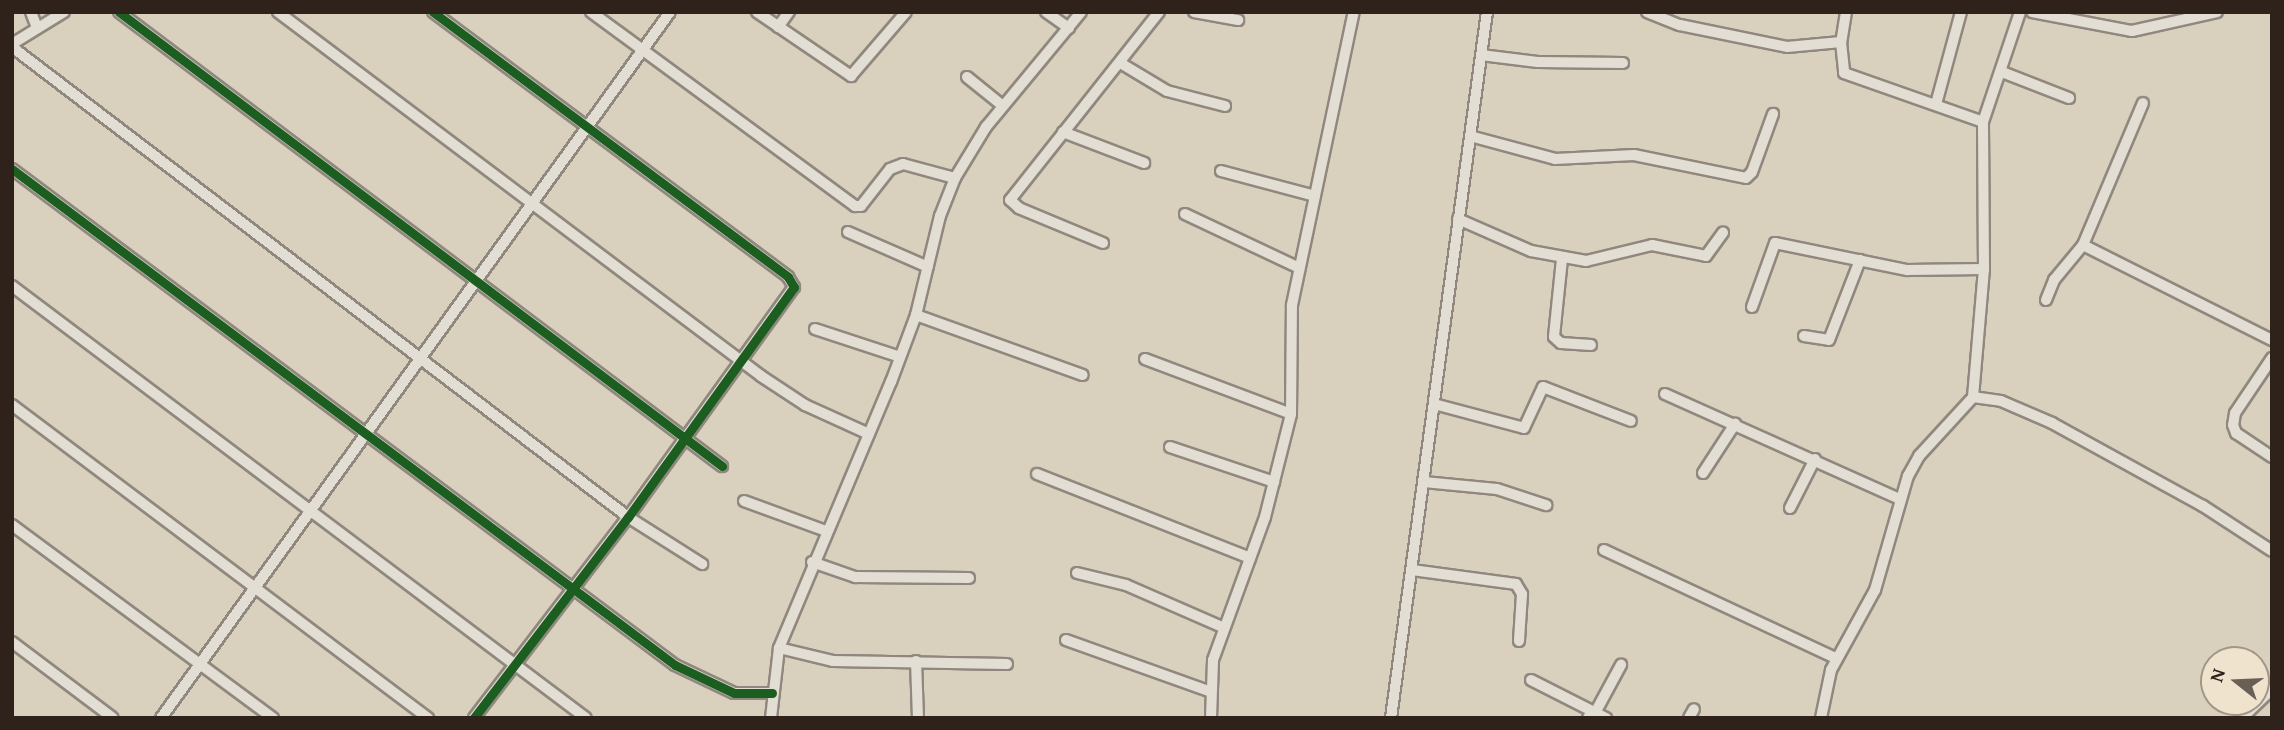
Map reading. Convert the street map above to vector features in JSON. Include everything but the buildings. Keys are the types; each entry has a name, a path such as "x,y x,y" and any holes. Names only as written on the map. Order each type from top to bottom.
{"street":[{"path":"32,12 37,28"},
{"path":"64,12 12,46 423,357 628,517 702,564"},
{"path":"119,12 722,466"},
{"path":"278,12 743,362 805,405 869,434"},
{"path":"433,12 788,277 793,293 628,517 474,718"},
{"path":"591,12 855,206 861,206 890,169 903,164 955,178"},
{"path":"161,718 670,12"},
{"path":"757,12 851,76 906,12"},
{"path":"778,27 789,12"},
{"path":"1046,12 1069,28"},
{"path":"771,718 779,648 812,562 869,434 916,316 940,216 955,178 1003,106 1081,12"},
{"path":"1103,243 1019,208 1010,200 1063,132 1122,64 1159,12"},
{"path":"1194,12 1238,20"},
{"path":"1211,718 1211,692 1222,627 1250,558 1274,482 1291,414 1289,334 1299,268 1354,12"},
{"path":"1391,718 1487,12"},
{"path":"1647,12 1680,25 1787,47 1841,41"},
{"path":"1846,12 1841,41 1844,73 1983,122"},
{"path":"1936,104 1961,12"},
{"path":"1821,718 1836,658 1875,590 1900,499 1919,456 1973,397 1984,269 1983,122 2020,12"},
{"path":"2032,12 2132,31 2217,12"},
{"path":"1481,55 1538,62 1623,63"},
{"path":"1122,64 1167,91 1225,106"},
{"path":"2002,72 2069,98"},
{"path":"967,77 1003,106"},
{"path":"2046,300 2054,280 2083,245 2143,103"},
{"path":"1470,136 1555,159 1634,155 1746,178 1752,172 1773,114"},
{"path":"1063,132 1144,163"},
{"path":"12,169 675,665 711,685 734,693 772,693"},
{"path":"1221,171 1315,196"},
{"path":"1185,214 1299,268"},
{"path":"1458,219 1562,259 1606,259 1652,245 1706,256 1723,233"},
{"path":"848,232 928,267"},
{"path":"1752,307 1775,243 1920,272 1984,269"},
{"path":"2083,245 2272,340"},
{"path":"1562,259 1554,337 1561,343 1591,345"},
{"path":"1804,336 1829,340 1860,260"},
{"path":"12,286 586,718"},
{"path":"916,316 1083,375"},
{"path":"815,329 900,358"},
{"path":"2272,358 2235,413 2232,425 2236,433 2272,457"},
{"path":"1145,359 1291,414"},
{"path":"1434,404 1524,428 1543,387 1631,421"},
{"path":"1664,394 1900,499"},
{"path":"1973,397 2001,401 2052,423 2203,506 2272,551"},
{"path":"12,405 428,718"},
{"path":"1703,473 1734,424"},
{"path":"1170,447 1274,482"},
{"path":"1790,508 1815,459"},
{"path":"1037,474 1250,558"},
{"path":"1424,482 1507,491 1546,505"},
{"path":"744,501 826,531"},
{"path":"12,525 273,718"},
{"path":"1604,550 1836,658"},
{"path":"812,562 855,577 969,578"},
{"path":"1412,570 1516,584 1522,594 1519,641"},
{"path":"1077,573 1126,585 1222,627"},
{"path":"1066,640 1211,692"},
{"path":"12,642 113,718"},
{"path":"779,648 833,661 1007,664"},
{"path":"916,661 918,718"},
{"path":"1592,714 1621,665"},
{"path":"1531,680 1592,714 1606,718"},
{"path":"2242,718 2272,689"}],"cycle path":[{"path":"119,12 722,466"},
{"path":"433,12 788,277 794,287 628,517 474,718"},
{"path":"12,169 675,665 734,693 772,693"}]}
